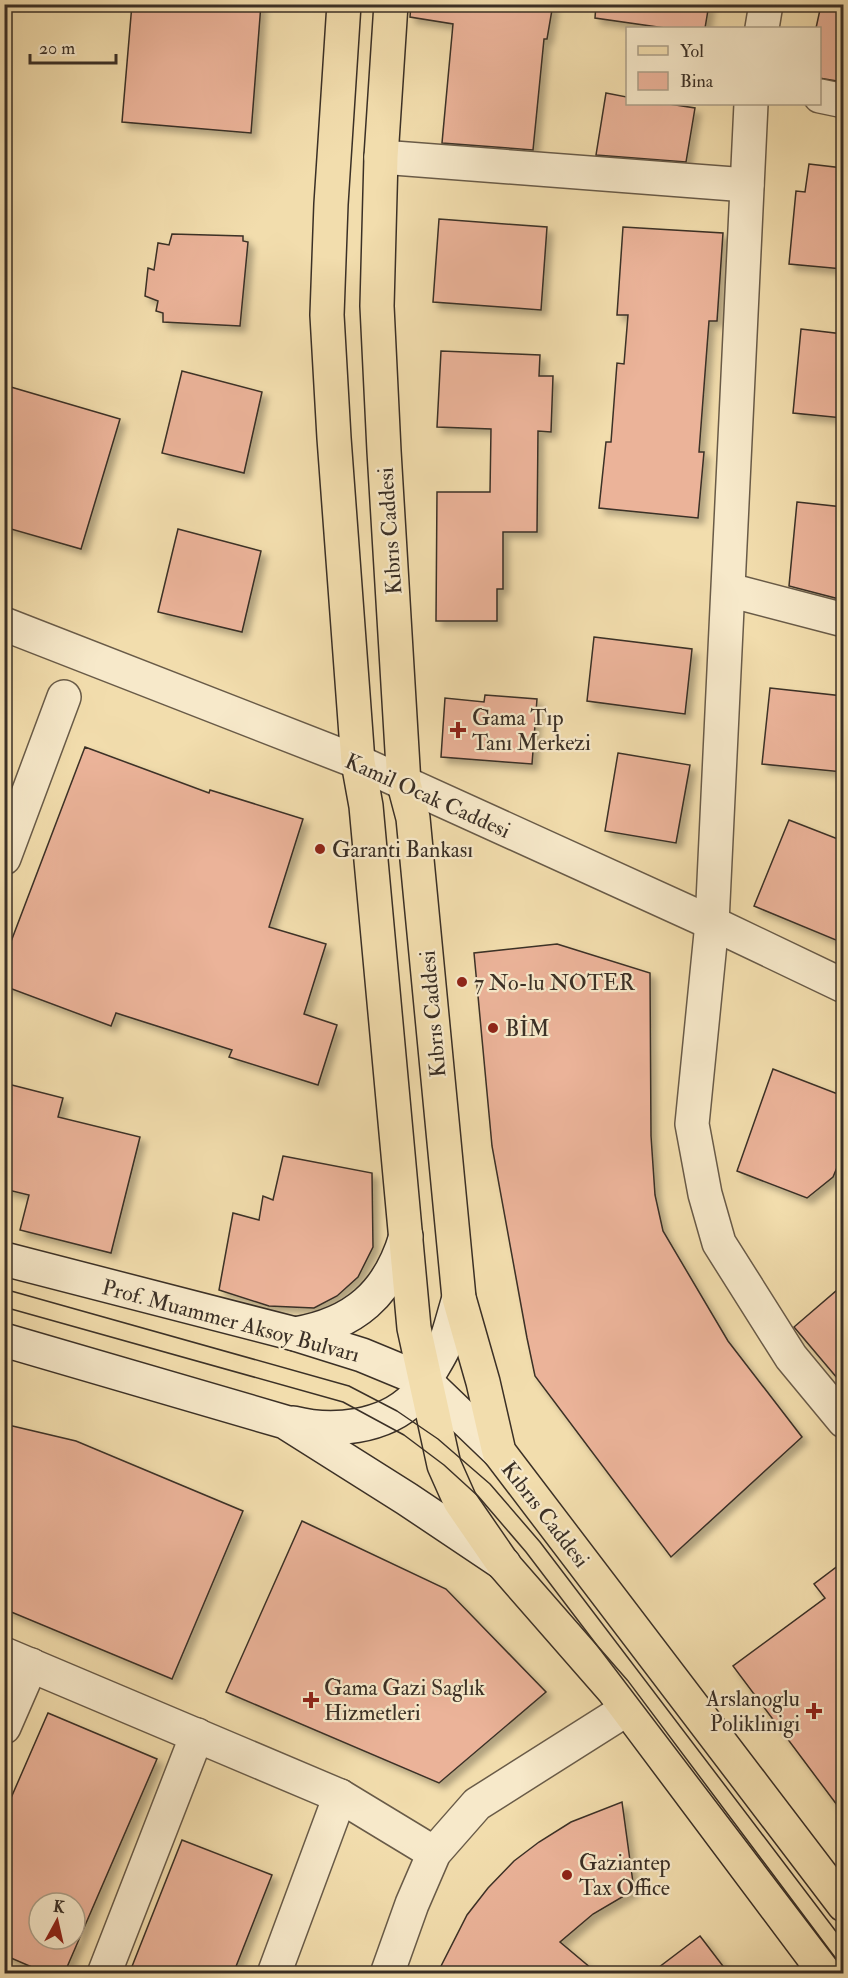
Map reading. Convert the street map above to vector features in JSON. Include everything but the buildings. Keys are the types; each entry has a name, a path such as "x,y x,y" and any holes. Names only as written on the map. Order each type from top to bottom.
{"main road":[{"path":"344,4 331,204 327,315 334,438 358,762 366,806 414,1328 444,1465 460,1500 504,1564 614,1691 826,1974"},
{"name":"Kıbrıs Caddesi","path":"390,4 381,157 377,306 384,452 404,784 413,818 459,1298 483,1382 499,1452 843,1905"}],"street":[{"path":"762,27 766,4"},
{"path":"821,96 843,100"},
{"path":"751,105 712,923 692,1124 705,1194 719,1243 791,1357 843,1421"},
{"path":"381,157 747,185"},
{"path":"729,590 843,620"},
{"name":"Kamil Ocak Caddesi","path":"4,624 358,762 712,923 843,986"},
{"path":"4,858 64,697"},
{"path":"295,1334 316,1330 337,1322 356,1312 370,1300 393,1270 406,1236"},
{"name":"Prof. Muammer Aksoy Bulvarı","path":"4,1259 295,1334 363,1354 425,1381 499,1452"},
{"path":"4,1340 285,1422 333,1429 357,1426 376,1420 415,1398 444,1346 459,1298"},
{"path":"285,1422 504,1564"},
{"path":"4,1727 18,1659 340,1796 434,1853"},
{"path":"387,1974 412,1904 434,1853 477,1804 627,1709"},
{"path":"104,1974 196,1735"},
{"path":"274,1974 340,1796"}],"tram line":[{"path":"4,1289 349,1386 397,1411 438,1439 490,1484 540,1542 844,1942"},
{"path":"4,1307 343,1402 404,1435 444,1465 478,1496 526,1552 844,1970"}],"place":[{"name":"Gama Tıp Tanı Merkezi","path":"458,730"},
{"name":"Garanti Bankası","path":"320,849"},
{"name":"7 No-lu NOTER","path":"462,982"},
{"name":"BİM","path":"493,1028"},
{"name":"Gama Gazi Saglık Hizmetleri","path":"311,1700"},
{"name":"Arslanoglu Poliklinigi","path":"814,1711"},
{"name":"Gaziantep Tax Office","path":"567,1875"}]}
